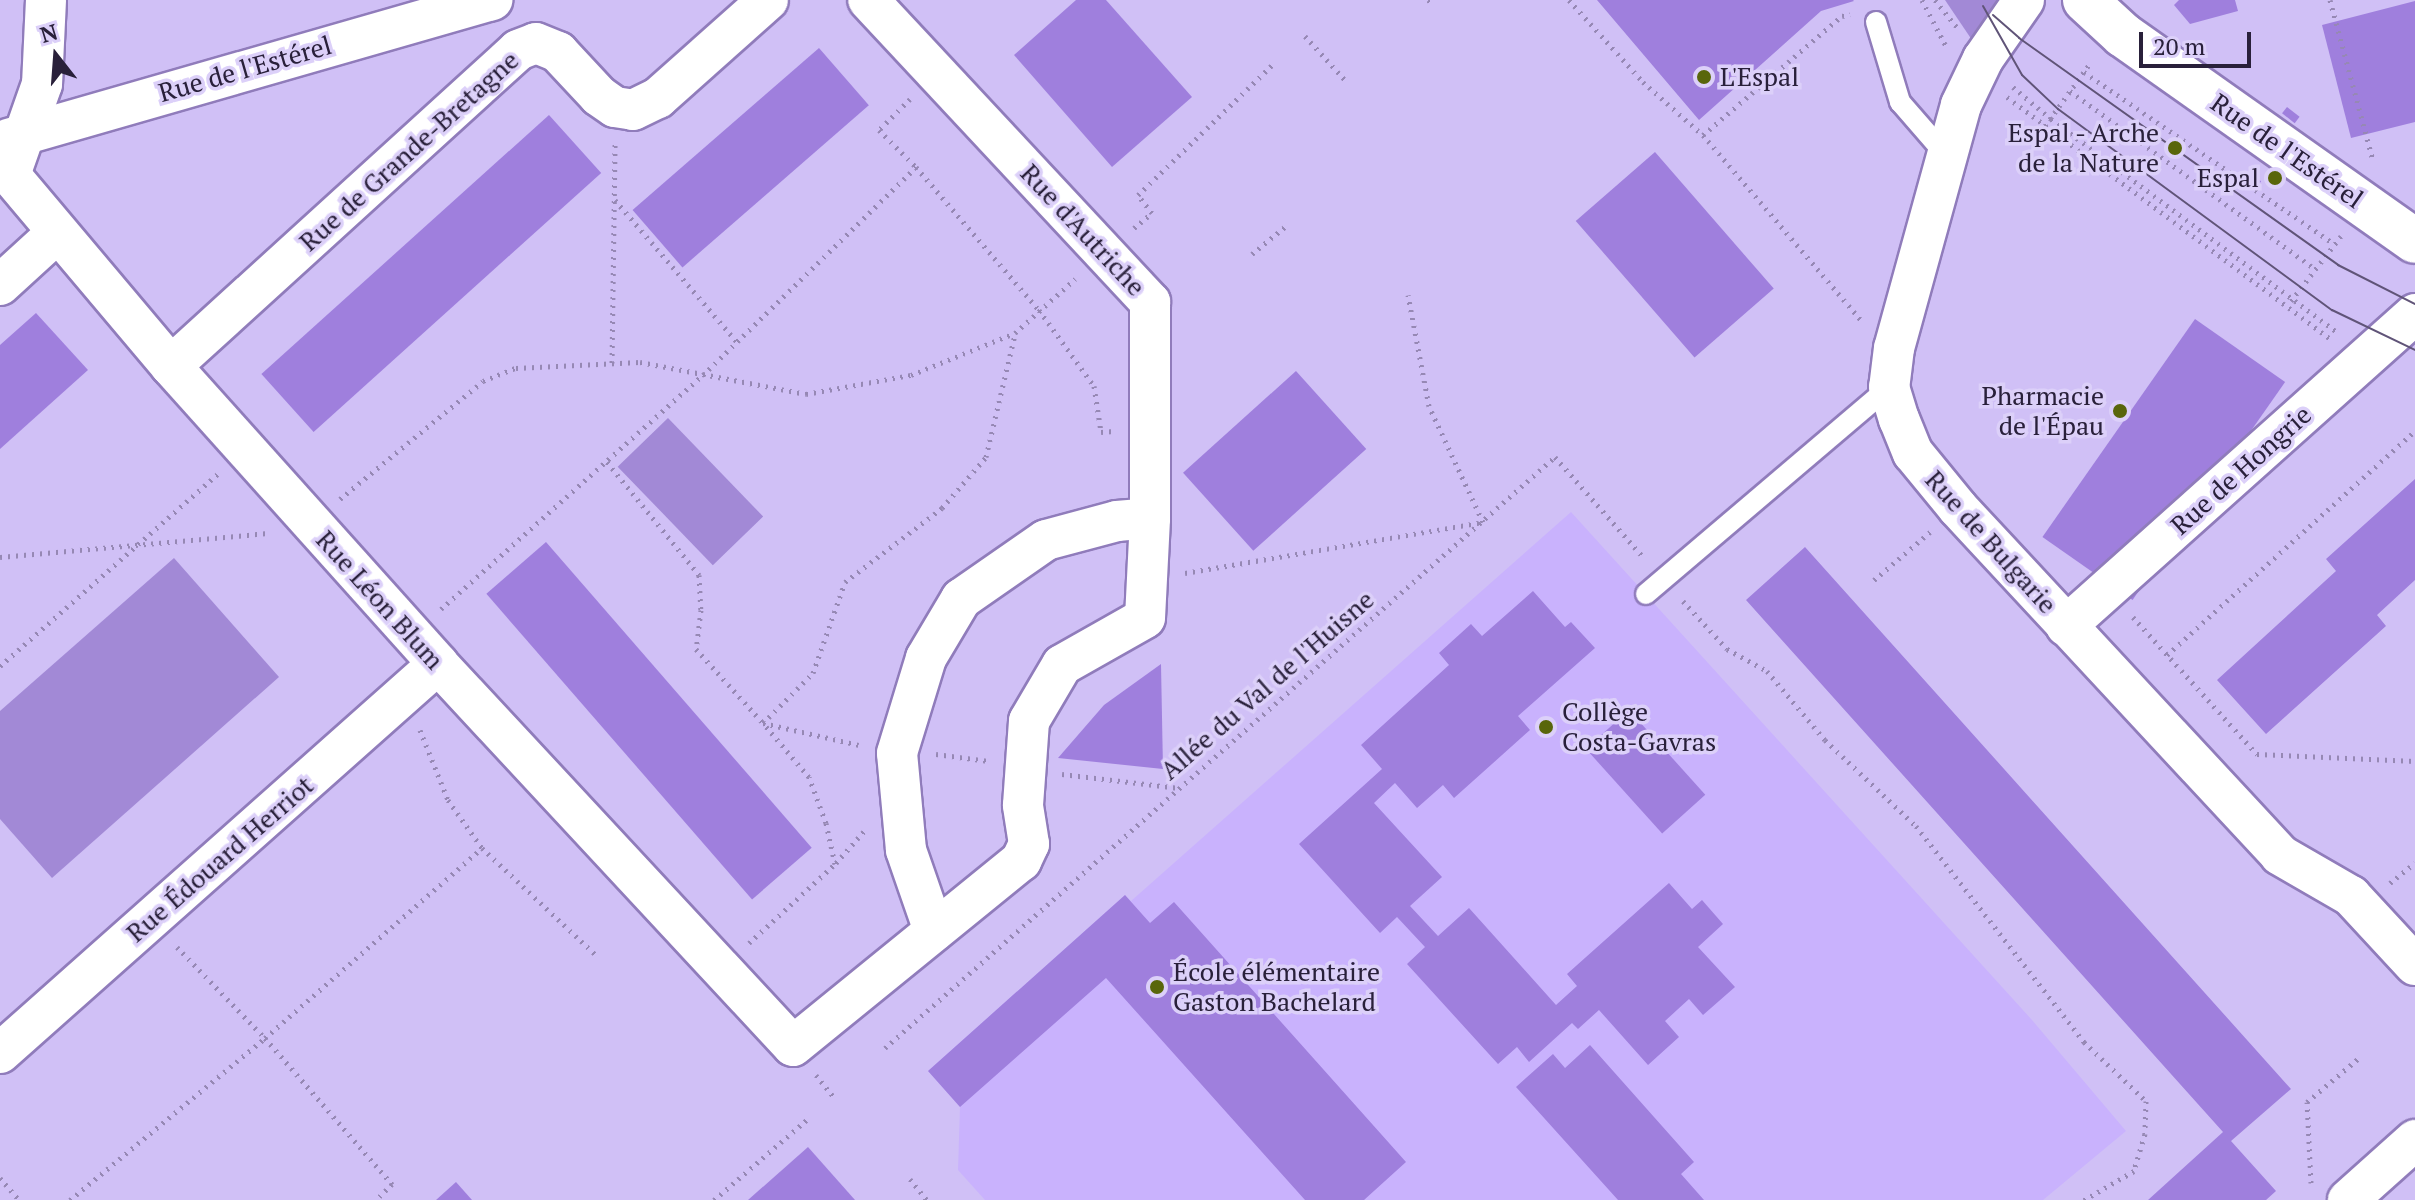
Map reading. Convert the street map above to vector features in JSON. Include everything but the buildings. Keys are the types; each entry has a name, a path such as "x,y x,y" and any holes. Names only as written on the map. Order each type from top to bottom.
{"street":[{"path":"12,137 42,84 46,0"},
{"name":"Rue de l'Estérel","path":"12,137 492,0"},
{"path":"615,107 633,110 658,98 768,0"},
{"name":"Rue d'Autriche","path":"793,1046 1021,861 1029,844 1023,805 1023,769 1029,721 1062,665 1095,643 1134,627 1145,618 1150,518 1150,302 868,0"},
{"path":"1892,368 1947,156 1978,67 2024,0"},
{"name":"Rue de l'Estérel","path":"2085,0 2123,35 2396,221"},
{"name":"Rue de Grande-Bretagne","path":"171,366 518,50 536,43 558,52 599,96 615,107"},
{"name":"Rue Léon Blum","path":"12,137 10,175 171,366 232,462 312,523 438,664 793,1046"},
{"path":"0,285 57,233"},
{"name":"Rue de Hongrie","path":"2066,626 2415,314"},
{"name":"Rue de Bulgarie","path":"1892,368 1913,453 1958,508 2280,855 2351,896 2415,965"},
{"path":"934,931 906,850 897,753 926,658 961,599 1046,540 1117,521 1150,518"},
{"name":"Rue Édouard Herriot","path":"0,1053 438,664"},
{"path":"2348,1200 2415,1140"}],"lane":[{"path":"1869,16 1900,102 1947,156"},
{"path":"1646,594 1892,368"}],"path":[{"path":"1569,0 1643,82 1703,135 1875,337 1892,368"},
{"path":"1922,0 1931,23 1956,62 1978,67 2369,355"},
{"path":"1935,0 1978,67 2045,126 2352,354 2369,355"},
{"path":"2287,307 2334,244 2396,221 2377,177 2330,0"},
{"path":"1703,135 1842,16 1869,16"},
{"path":"1305,36 1345,80"},
{"path":"0,557 269,533 312,523 397,448 483,381 516,368 640,362 806,394 911,375 1015,333 1152,213 1138,195 1273,64"},
{"path":"936,72 879,130 916,167 1039,310 1094,386 1101,432 1150,426"},
{"path":"2084,72 2334,244"},
{"path":"2070,91 2315,269"},
{"path":"612,363 615,107"},
{"path":"2045,126 2058,109"},
{"path":"412,635 703,375 916,167"},
{"path":"614,199 737,342"},
{"path":"1252,254 1286,226"},
{"path":"1147,580 1483,522 1429,406 1408,295"},
{"path":"763,723 813,673 845,582 942,508 986,457 1015,333"},
{"path":"2167,655 2415,431"},
{"name":"Allée du Val de l'Huisne","path":"885,1048 1555,457 1662,578"},
{"path":"207,463 232,462"},
{"path":"228,487 232,462"},
{"path":"0,666 232,462"},
{"path":"607,462 699,575 701,610 696,649 809,777 826,823 835,864 720,969"},
{"path":"1874,580 1958,508"},
{"path":"259,522 269,533"},
{"path":"1662,578 1727,649 1767,671 1825,740 1916,826 2084,1042 2146,1101 2145,1134 2134,1171 2084,1200"},
{"path":"2107,589 2257,754 2415,761"},
{"path":"407,694 448,800 482,848 596,955"},
{"path":"763,723 897,753 959,755 1023,769 1180,788"},
{"path":"70,1200 265,1038 482,848"},
{"path":"151,920 265,1038 392,1184 376,1200"},
{"path":"2311,1186 2307,1102 2360,1057"},
{"path":"714,1200 808,1119"},
{"path":"0,1178 19,1200"},
{"path":"910,1179 927,1200"}],"shaded area":[{"path":"1945,0 2002,0 1974,43"},
{"path":"668,418 763,517 713,565 618,467"},
{"name":"Collège Costa-Gavras","path":"1571,512 2032,1020 2126,1131 2043,1200 985,1200 958,1170 960,1107 928,1071 1125,895 1131,901"},
{"path":"174,558 279,677 52,878 0,819 0,711"}],"tram line":[{"path":"1983,6 2022,75 2058,109 2332,310 2415,350"},
{"path":"1993,15 2019,38 2338,265 2415,304"}],"place":[{"name":"L'Espal","path":"1704,77"},
{"name":"Espal - Arche de la Nature","path":"2175,148"},
{"name":"Espal","path":"2275,178"},
{"name":"Pharmacie de l'Épau","path":"2120,411"},
{"name":"Collège Costa-Gavras","path":"1546,727"},
{"name":"École élémentaire Gaston Bachelard","path":"1157,987"}]}
